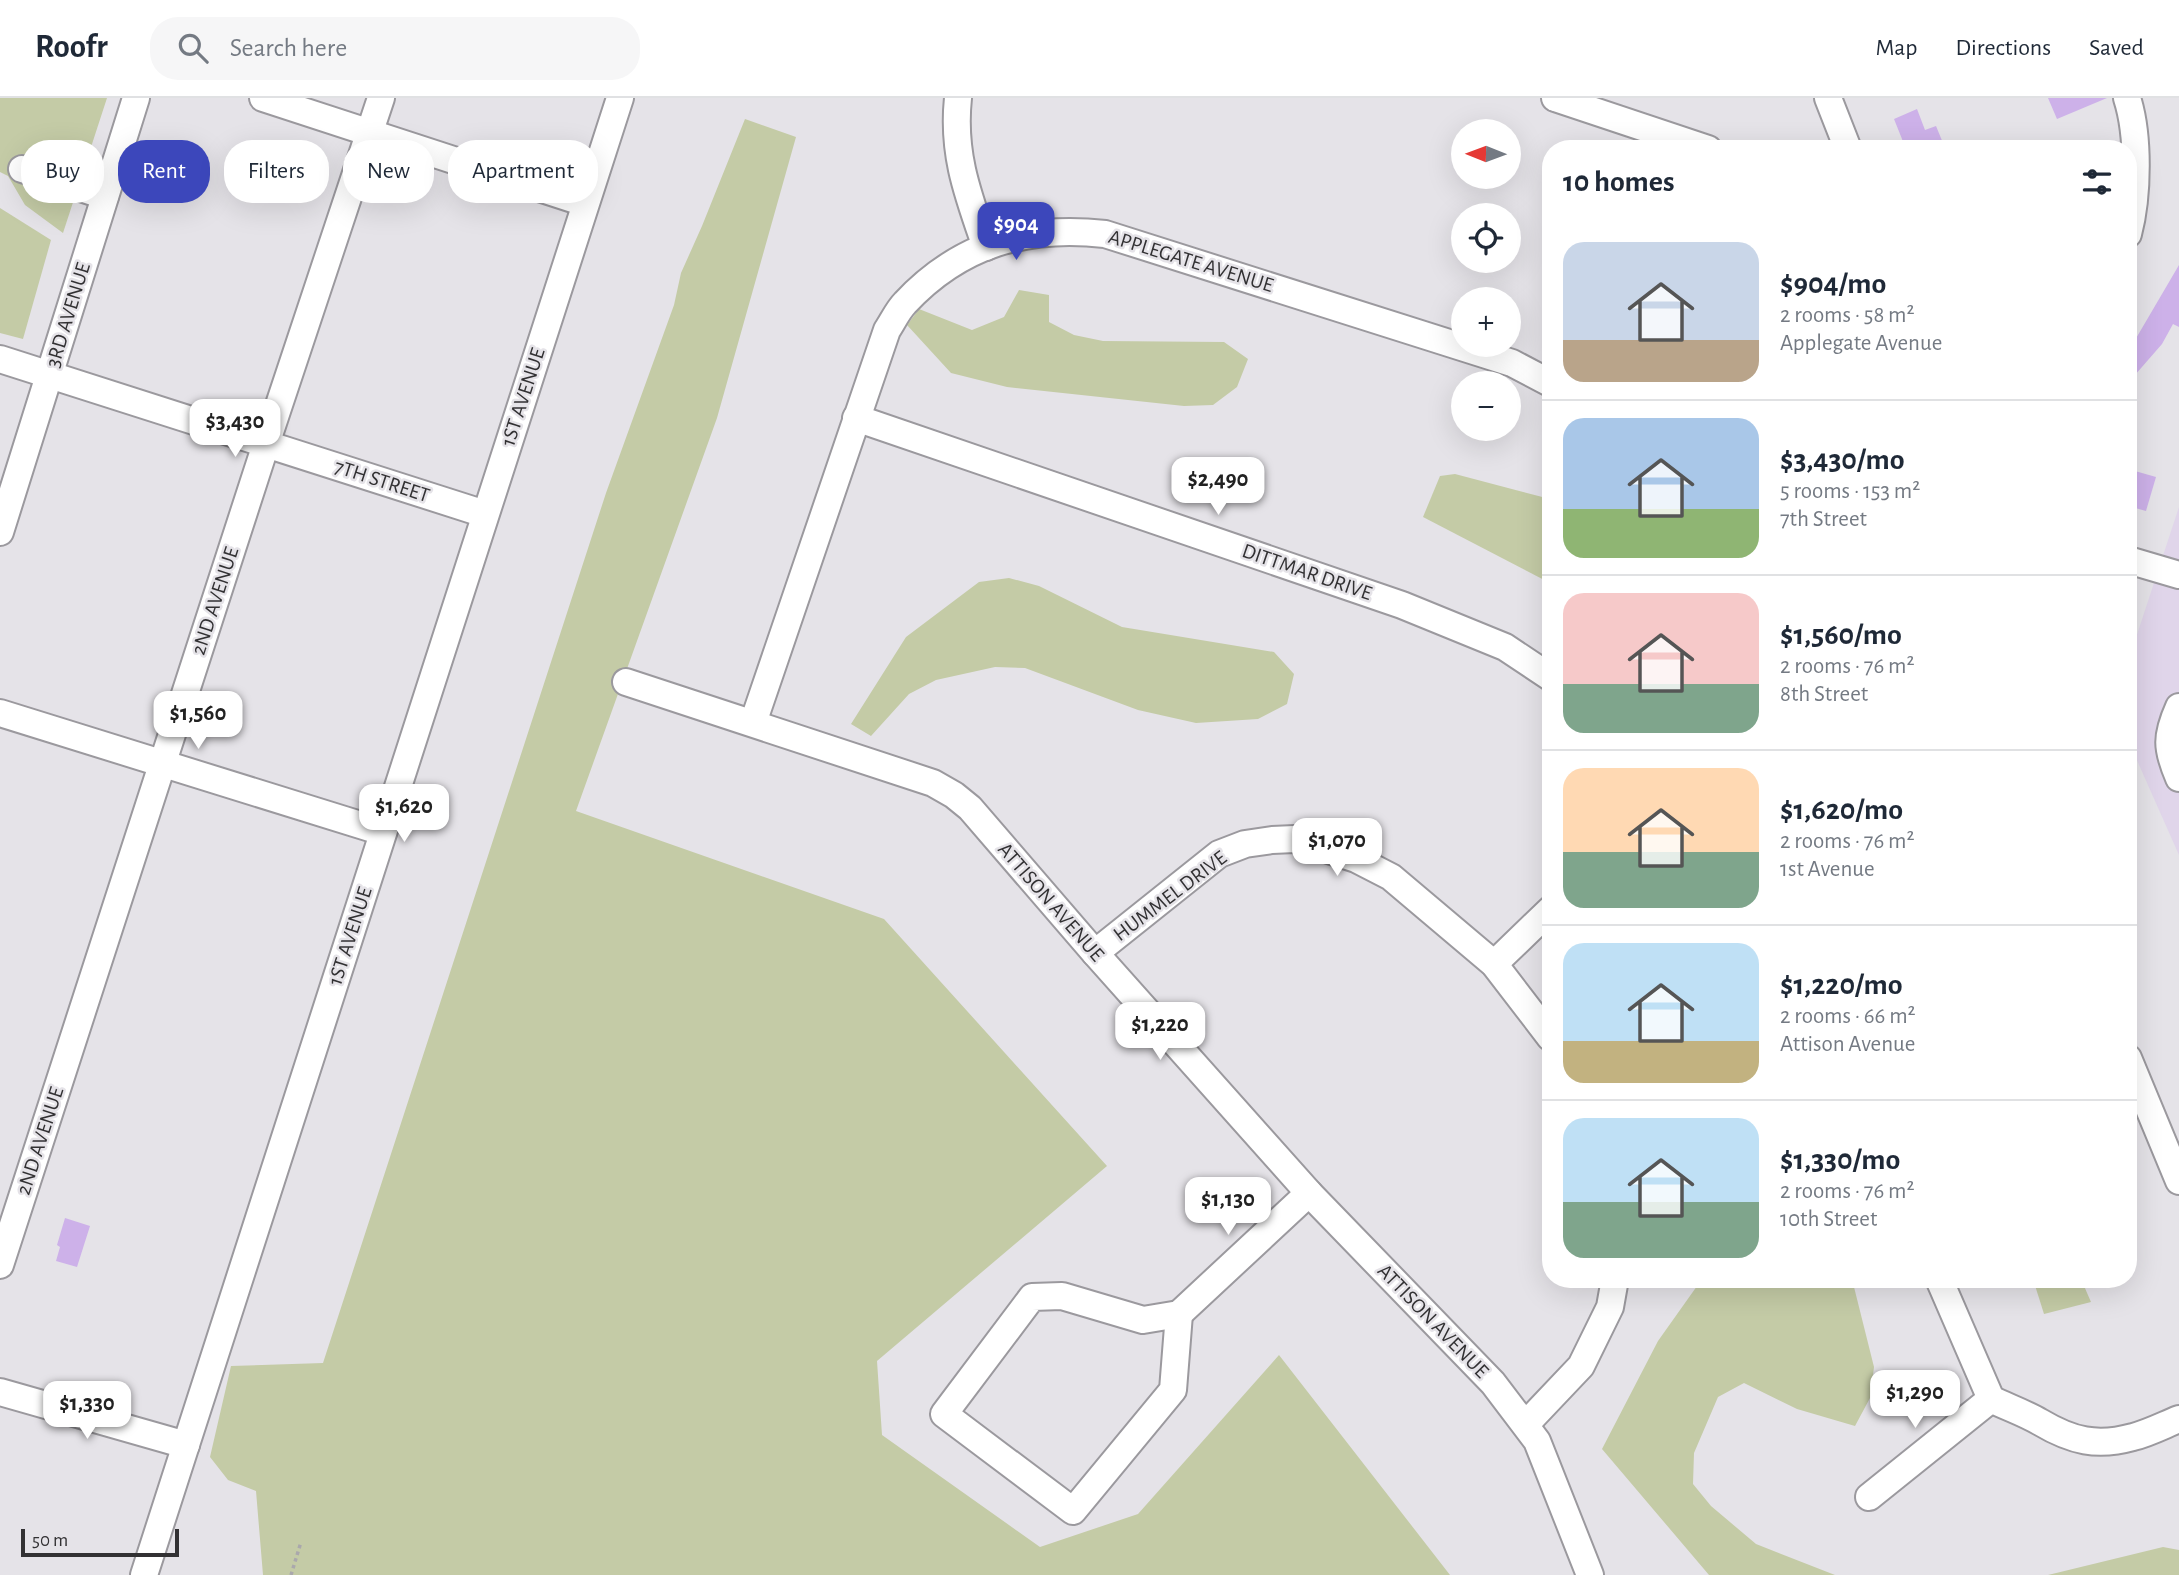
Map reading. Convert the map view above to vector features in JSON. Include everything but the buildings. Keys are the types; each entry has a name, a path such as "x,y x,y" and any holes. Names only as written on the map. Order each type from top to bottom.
{"street":[{"name":"3RD AVENUE","path":"0,532 136,98"},
{"path":"263,98 448,159"},
{"name":"2ND AVENUE","path":"0,1265 381,98"},
{"name":"1ST AVENUE","path":"598,164 620,98"},
{"path":"958,98 957,145 962,176 986,247"},
{"path":"1555,98 1681,140"},
{"path":"1828,98 1844,140"},
{"path":"2127,98 2134,140"},
{"name":"1ST AVENUE","path":"144,1575 585,203"},
{"name":"APPLEGATE AVENUE","path":"753,723 887,330 904,304 948,265 986,247 1023,234 1074,230 1105,233 1512,363 1542,379"},
{"name":"7TH STREET","path":"0,359 485,514"},
{"name":"DITTMAR DRIVE","path":"856,418 1402,605 1505,647 1542,672"},
{"path":"2137,563 2167,572"},
{"name":"ATTISON AVENUE","path":"626,682 933,783 970,808 1309,1194 1493,1383 1526,1424 1537,1441 1579,1572"},
{"path":"2179,707 2168,738 2169,750 2179,778"},
{"path":"0,713 383,832"},
{"name":"HUMMEL DRIVE","path":"1095,953 1219,854 1245,844 1295,839 1356,859 1391,877 1494,964 1542,1027"},
{"path":"1494,964 1542,918"},
{"path":"2137,1080 2179,1181"},
{"path":"1179,1314 1173,1390 1073,1511 944,1415 1032,1297 1062,1296 1143,1320 1179,1314 1309,1194"},
{"path":"1526,1424 1581,1366 1609,1307 1613,1288"},
{"path":"1943,1288 1991,1399 2072,1439 2095,1441 2133,1437 2179,1419"},
{"path":"0,1392 186,1445"},
{"path":"1869,1497 1991,1399"}],"path":[{"path":"291,1575 301,1542"}],"shaded area":[{"path":"2179,507 2179,855 2137,760 2137,635"}],"green space":[{"path":"0,98 107,98 93,140 21,140 21,198 8,176 0,172"},
{"path":"745,119 796,137 717,418 576,811 884,919 1107,1166 877,1361 882,1435 1040,1547 1138,1514 1279,1355 1450,1575 263,1575 256,1491 228,1480 210,1457 231,1366 323,1363 606,493 674,305 681,273"},
{"path":"24,203 73,203 63,233"},
{"path":"0,208 51,240 23,339 0,333"},
{"path":"1019,290 1049,295 1049,322 1074,335 1103,341 1224,342 1248,359 1237,387 1213,405 1184,406 1007,387 951,373 907,325 919,309 972,330 1004,317"},
{"path":"1455,474 1542,497 1542,579 1423,517 1440,476"},
{"path":"1009,578 1039,586 1122,627 1274,652 1294,674 1287,704 1258,719 1196,723 1138,710 1025,668 995,667 936,680 909,694 871,736 851,724 906,637 979,582"},
{"path":"1696,1288 1854,1288 1874,1367 1870,1398 1855,1426 1797,1409 1744,1383 1718,1397 1694,1453 1693,1484 1711,1506 1756,1544 1835,1575 1709,1575 1602,1449 1658,1341"},
{"path":"2036,1288 2085,1288 2091,1302 2044,1314"},
{"path":"2163,1547 2179,1550 2179,1575 2048,1575"}]}
